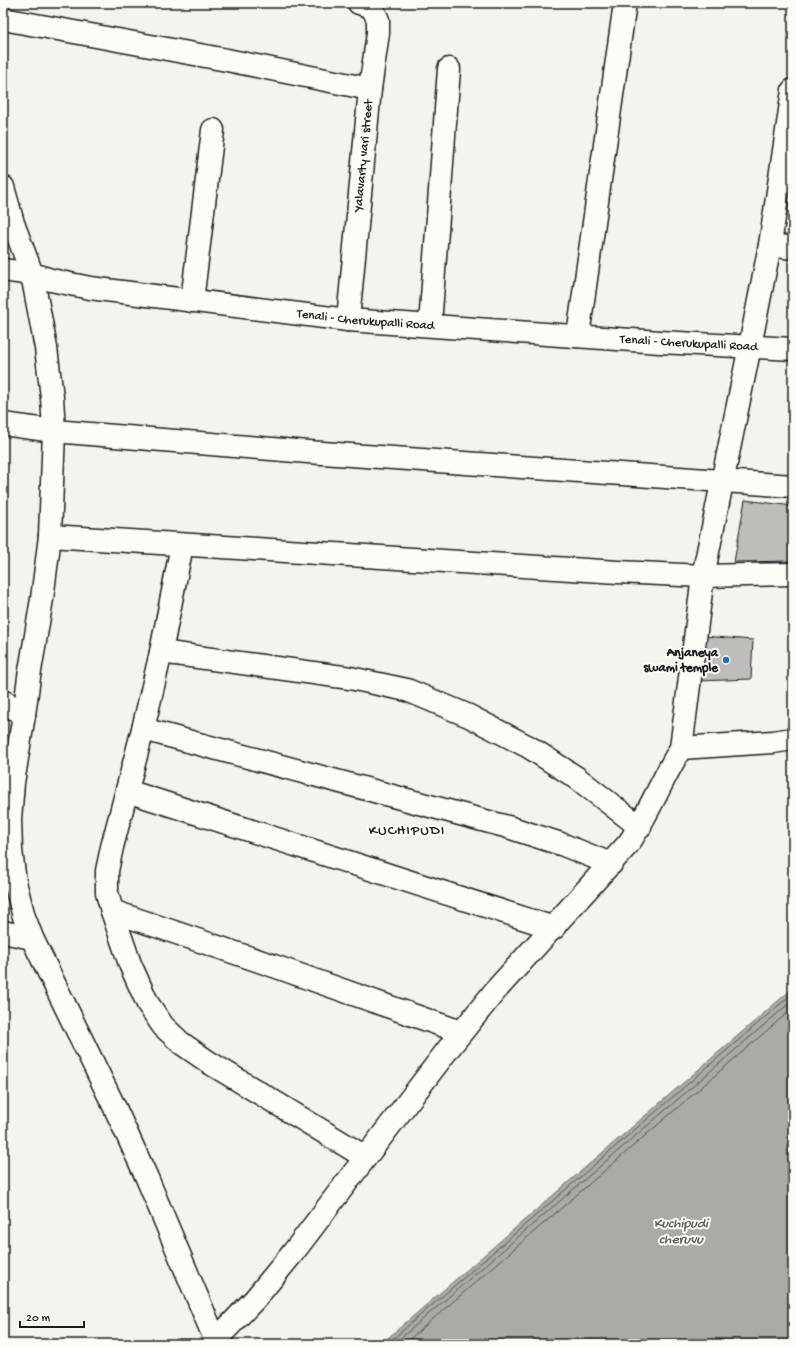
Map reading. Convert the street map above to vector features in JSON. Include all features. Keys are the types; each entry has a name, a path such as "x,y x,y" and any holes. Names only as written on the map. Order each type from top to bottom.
{"street":[{"name":"Yalavarty vari street","path":"348,320 370,89 378,32 378,20 374,11 369,6 359,3"},
{"path":"578,336 625,3"},
{"path":"3,19 227,60 370,89"},
{"path":"430,326 449,69"},
{"path":"3,187 13,223 32,274 46,348 52,397 54,431 50,536 42,600 13,783 10,819 11,850 15,882 24,917 32,938 148,1178 215,1343 255,1299 292,1254 461,1032 495,991 554,928 629,843 640,827 670,766 681,748 703,576 770,245 793,90"},
{"path":"192,302 213,130"},
{"path":"770,245 793,248"},
{"name":"Tenali - Cherukupalli Road","path":"3,270 32,274 50,280 90,288 192,302 348,320 660,342 793,349"},
{"path":"3,424 54,431 316,453 793,486"},
{"path":"50,536 618,572 703,576 793,574"},
{"path":"182,545 161,652 107,871 107,893 112,911 130,964 148,1004 162,1026 210,1063 365,1157"},
{"path":"161,652 350,678 407,690 469,716 529,747 577,778 640,827"},
{"path":"3,702 24,715"},
{"path":"143,729 508,827 561,844 611,864"},
{"path":"681,748 774,742 793,739"},
{"path":"127,791 554,928"},
{"path":"112,911 461,1032"},
{"path":"3,932 32,938"}],"water":[{"name":"Kuchipudi cheruvu","path":"793,988 793,1344 381,1344"}],"building":[{"path":"745,500 793,506 793,561 734,562"},
{"name":"Anjaneya swami temple","path":"703,636 753,640 751,679 698,681"}],"place":[{"name":"Anjaneya swami temple","path":"726,660"}],"district":[{"name":"KUCHIPUDI","path":"407,831"}]}
